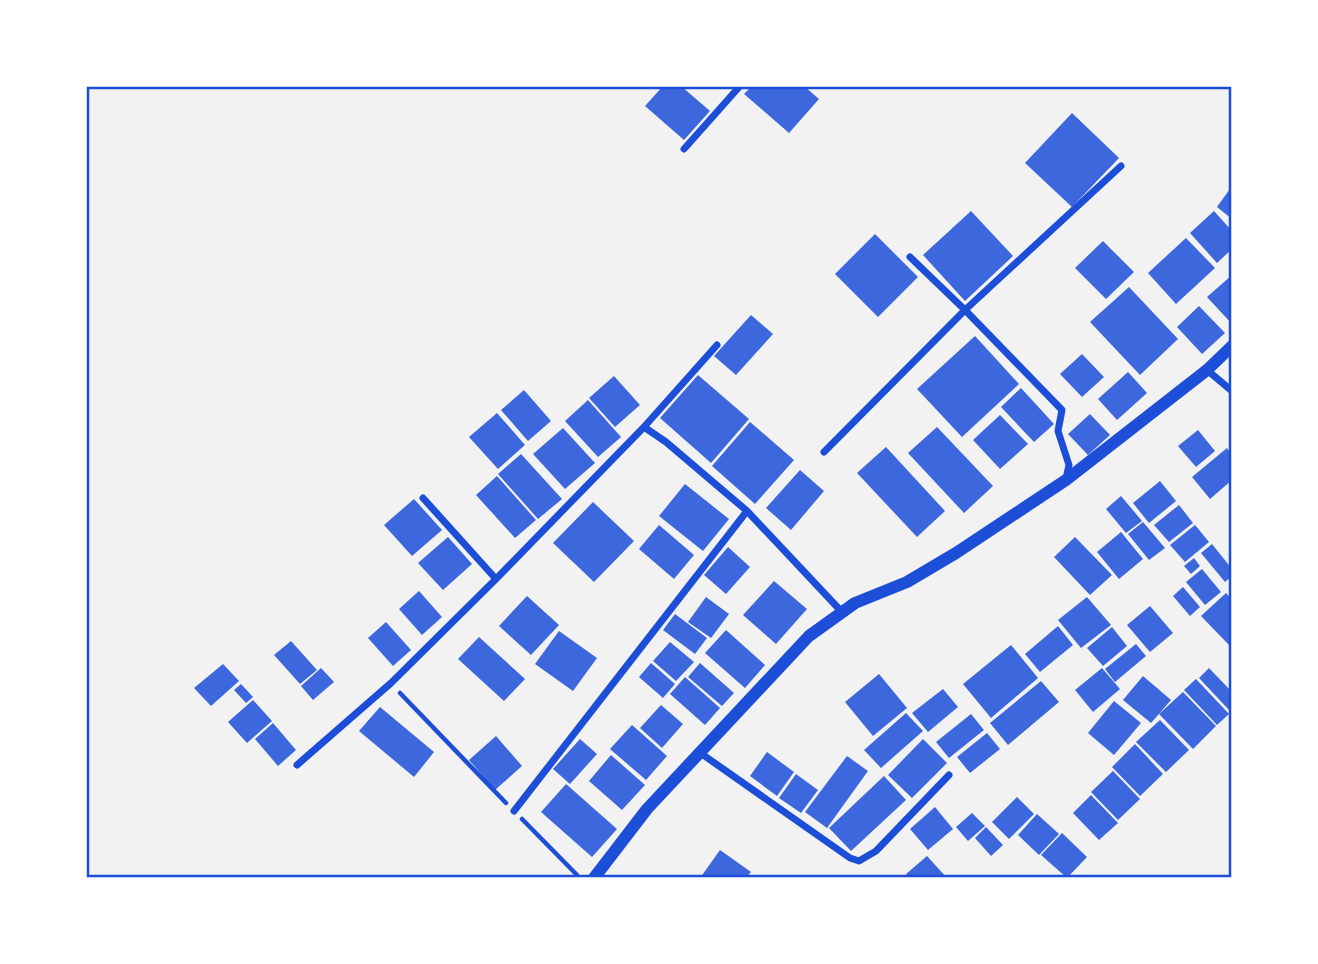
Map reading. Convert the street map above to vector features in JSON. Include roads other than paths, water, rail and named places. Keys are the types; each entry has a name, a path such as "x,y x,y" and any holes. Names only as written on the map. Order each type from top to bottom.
{"street":[{"path":"684,149 740,86"},
{"path":"824,452 965,310 1121,166"},
{"path":"910,257 1062,410 1058,431 1069,465 1066,480"},
{"path":"297,765 390,683 496,579 644,427 718,345"},
{"path":"594,878 647,808 809,636 841,611 907,582 1066,480 1207,370 1232,346"},
{"path":"1207,370 1232,391"},
{"path":"644,427 666,442 747,511 841,611"},
{"path":"423,498 496,579"},
{"path":"514,811 747,511"},
{"path":"699,752 850,859 859,861 876,851 949,775"}]}
